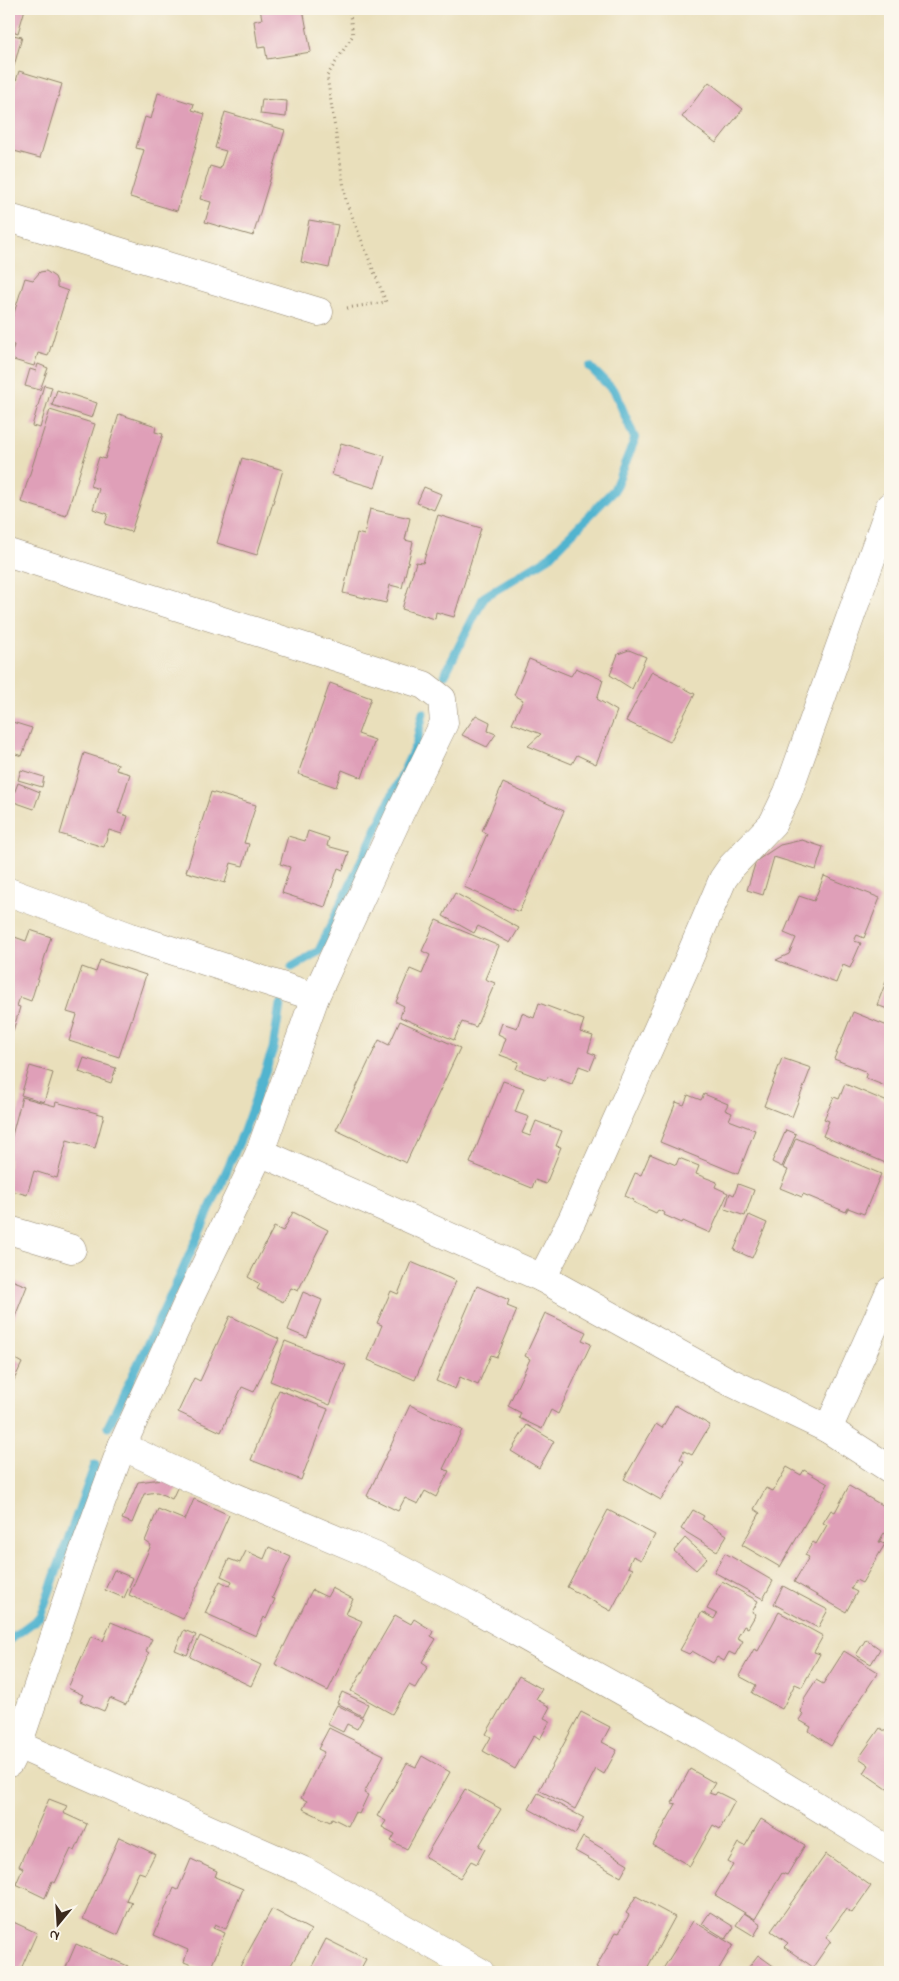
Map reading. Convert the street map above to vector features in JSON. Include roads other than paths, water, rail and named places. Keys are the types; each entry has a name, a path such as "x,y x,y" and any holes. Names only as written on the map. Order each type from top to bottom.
{"street":[{"path":"9,218 319,312"},
{"path":"542,1278 572,1220 723,879 732,866 773,823 788,792 890,506"},
{"path":"9,554 424,684 442,699 444,722 315,997 260,1152 191,1295 122,1446 75,1573 13,1754 304,1871 480,1972"},
{"path":"9,892 131,937 315,997"},
{"path":"260,1152 542,1278 724,1379 828,1429 890,1469"},
{"path":"9,1230 72,1249"},
{"path":"828,1429 890,1291"},
{"path":"122,1446 190,1478 375,1556 476,1609 699,1734 890,1851"}],"waterway":[{"path":"445,674 484,597 548,558 614,490 635,439 615,392 590,367"},
{"path":"292,967 319,951 416,745 423,713"},
{"path":"108,1427 181,1274 244,1131 273,1049 280,1005"},
{"path":"9,1640 40,1617 95,1465"}]}
